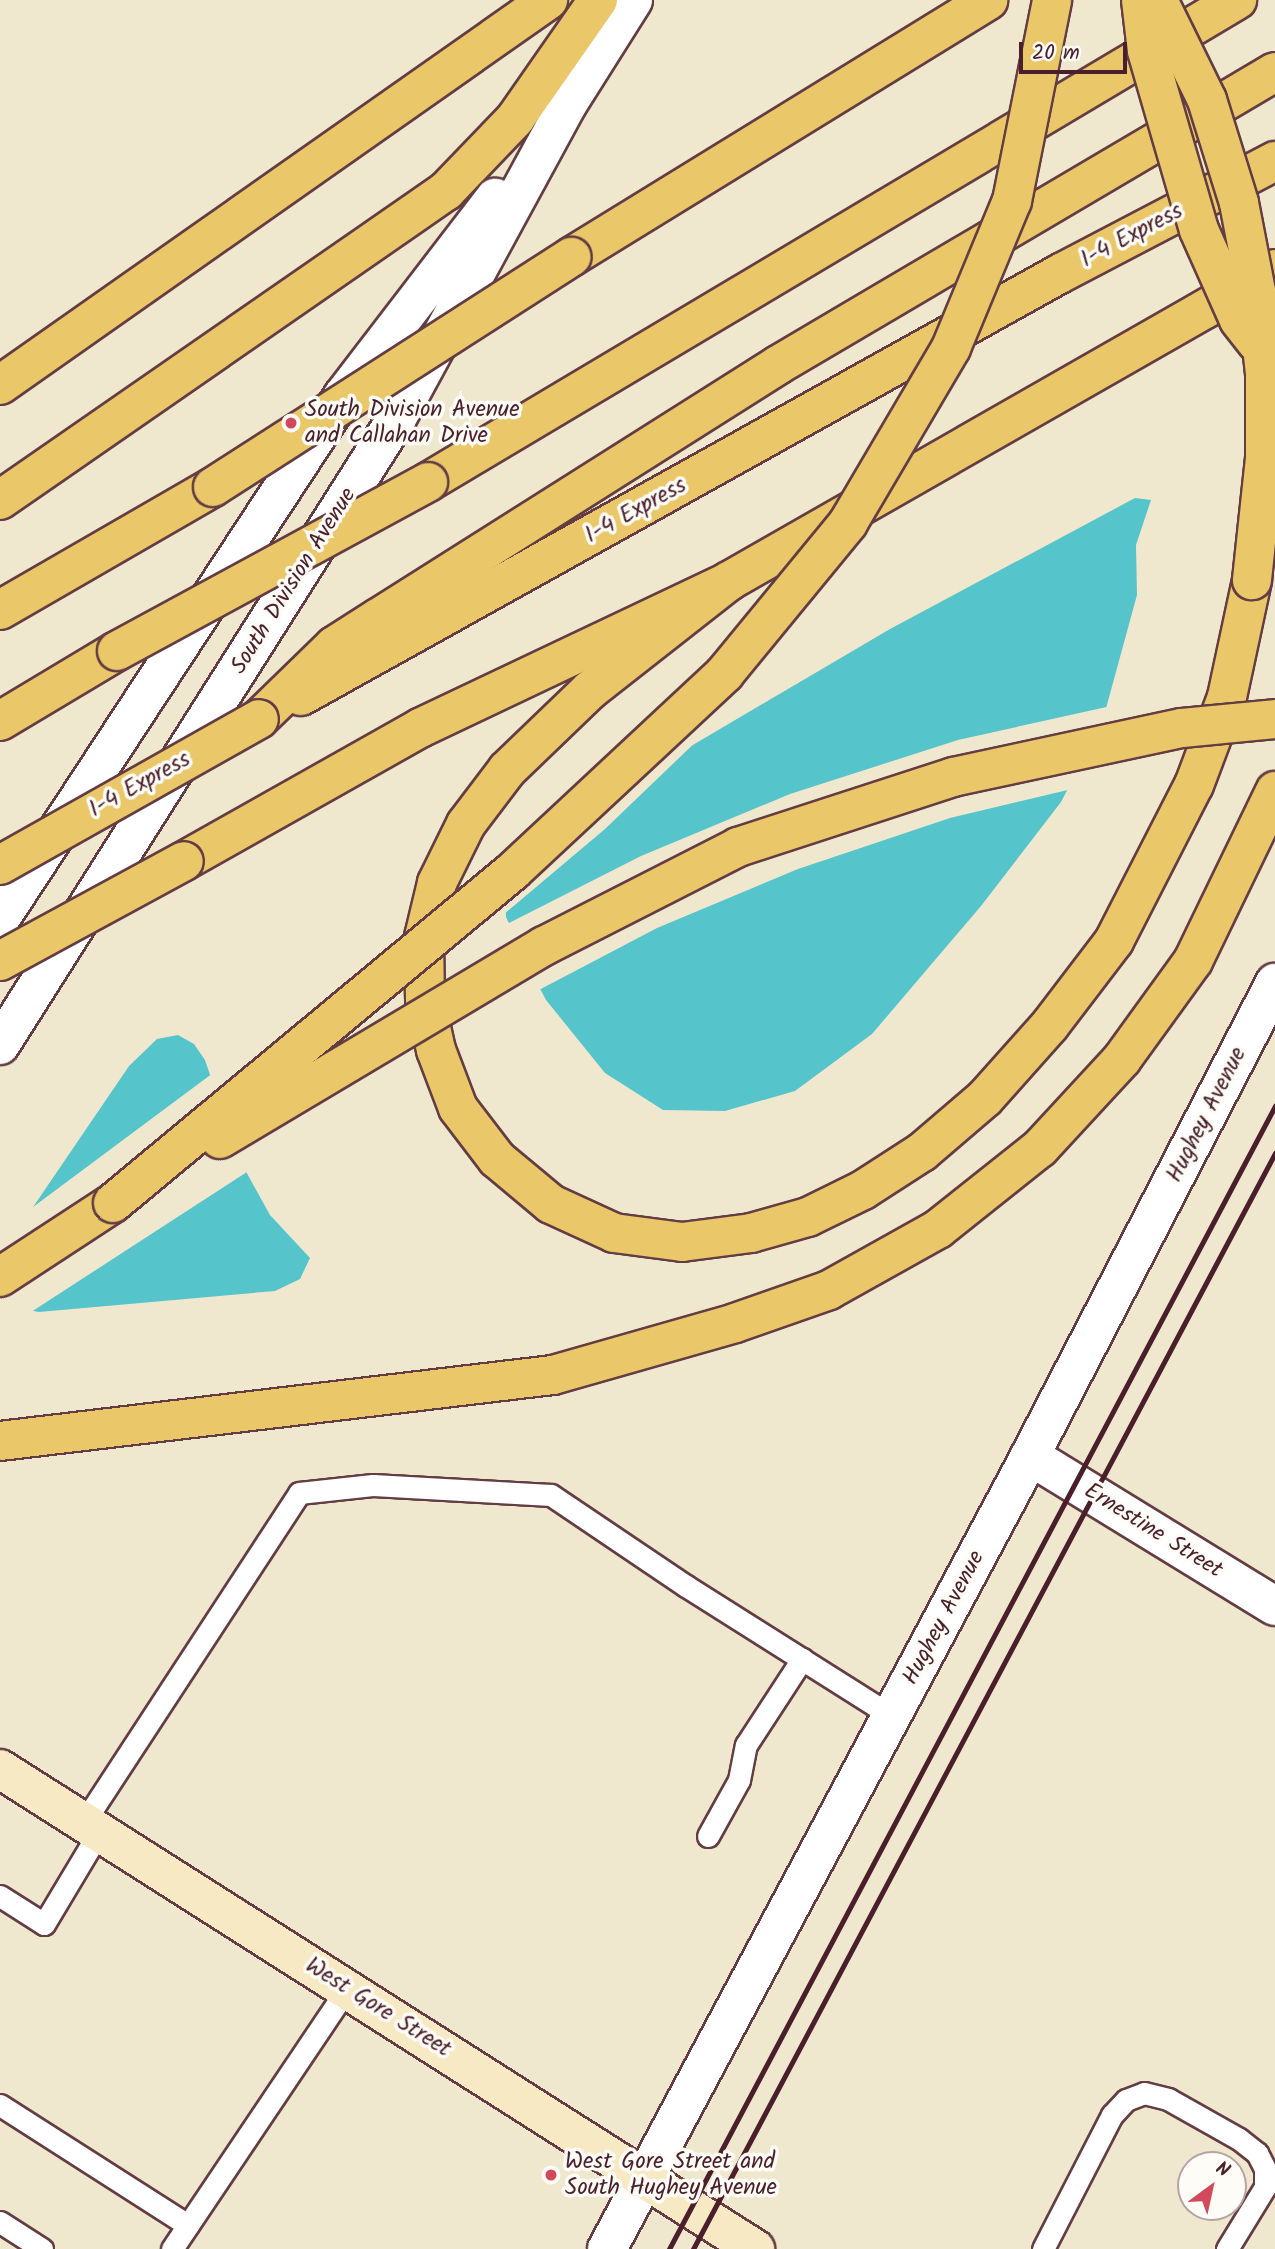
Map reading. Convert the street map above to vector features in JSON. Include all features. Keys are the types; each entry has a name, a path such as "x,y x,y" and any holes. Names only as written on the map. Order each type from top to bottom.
{"highway":[{"path":"0,385 548,0"},
{"path":"0,500 446,191 515,118 598,0"},
{"path":"0,610 213,487 571,257 988,0"},
{"path":"113,1203 513,871 725,673 848,523 951,348 1012,201 1052,0"},
{"path":"1141,0 1147,51 1199,230 1239,320 1275,365"},
{"path":"729,581 590,690 507,770 466,824 437,883 424,937 425,1000 436,1050 458,1108 497,1159 551,1204 614,1233 682,1242 751,1233 808,1217 863,1191 922,1152 985,1098 1051,1025 1114,941 1194,785 1227,697 1252,580 1265,458 1265,374 1256,291 1239,203 1207,100 1158,0"},
{"path":"0,721 117,651 428,482 1237,0"},
{"path":"387,631 778,365 1275,72"},
{"name":"I-4 Express","path":"0,865 260,719 334,646 387,631 1275,161"},
{"path":"0,961 420,728 729,581 1275,269"},
{"path":"0,1277 113,1203 544,946 738,847 953,777 1182,728 1275,719"},
{"path":"0,1441 553,1376 735,1323 829,1290 938,1229 1040,1148 1122,1059 1193,961 1275,791"}],"main road":[{"name":"West Gore Street","path":"0,1769 755,2249"}],"street":[{"name":"South Division Avenue","path":"0,1045 397,418 567,105 633,0"},
{"name":"South Division Avenue","path":"0,919 343,396 567,105"},
{"name":"Hughey Avenue","path":"607,2249 1030,1456 1275,983"},
{"name":"Ernestine Street","path":"1030,1456 1275,1606"}],"lane":[{"path":"0,1896 44,1924 91,1827 299,1493 373,1485 551,1495 892,1716"},
{"path":"708,1836 739,1780 746,1745 802,1659"},
{"path":"172,2249 347,1989"},
{"path":"1043,2249 1112,2115 1126,2100 1144,2093 1168,2099 1239,2139 1257,2153 1265,2169 1265,2187 1227,2249"},
{"path":"0,2105 188,2225"},
{"path":"0,2222 42,2249"}],"water":[{"path":"1135,498 1151,500 1136,545 1137,595 1102,723 1061,802 981,906 872,1034 795,1091 725,1111 663,1110 605,1073 546,1000 507,926 505,905 686,749 890,629"},
{"path":"178,1035 194,1044 205,1060 238,1157 270,1215 310,1258 300,1279 275,1291 39,1312 11,1307 12,1238 129,1066 157,1039"}],"pier":[{"path":"1111,706 1072,789 950,818 798,869 657,928 537,991 504,927 501,905 592,811 704,734 605,829 504,914 509,923 641,856 790,794 958,740"},
{"path":"213,1073 250,1170 28,1314 0,1304 0,1252 25,1213"}],"railway":[{"path":"669,2249 1275,1106"},
{"path":"693,2249 1275,1153"}],"place":[{"name":"South Division Avenue and Callahan Drive","path":"291,423"},
{"name":"West Gore Street and South Hughey Avenue","path":"551,2175"}]}
